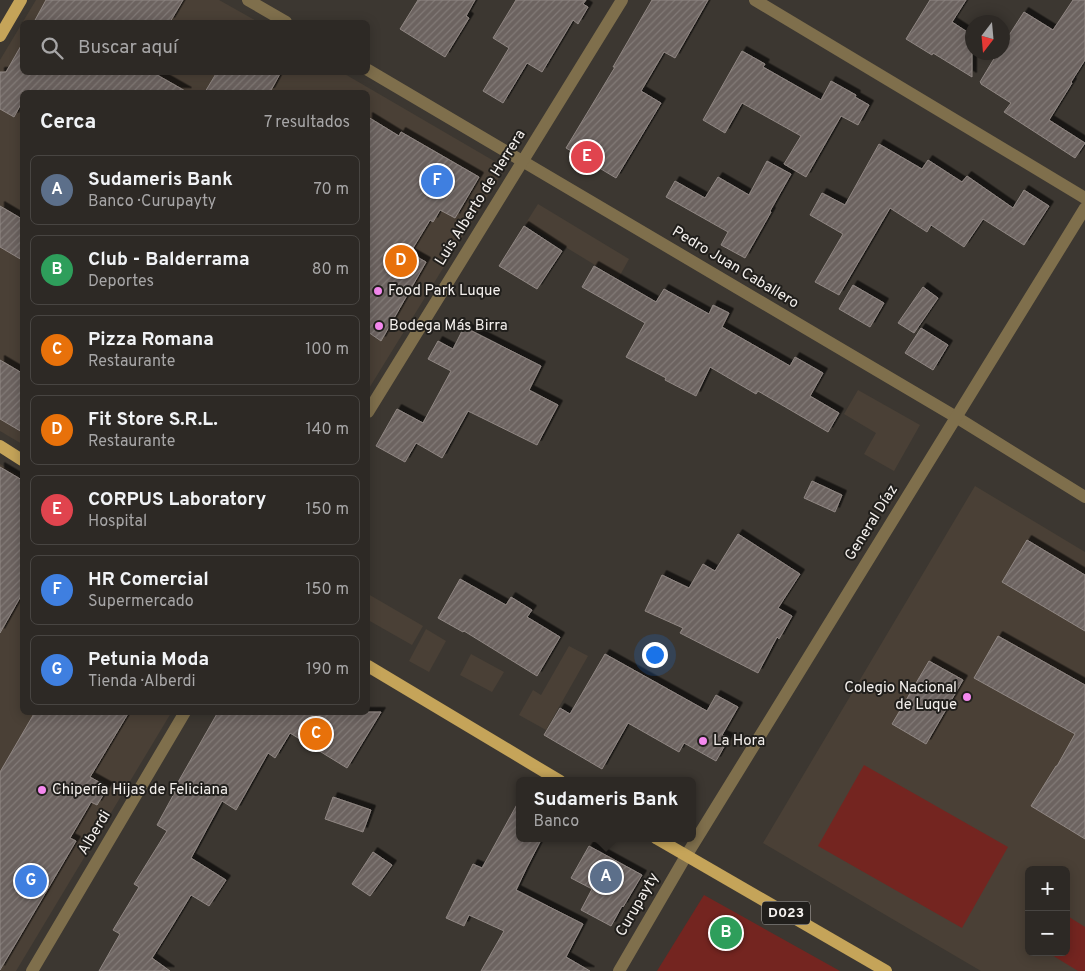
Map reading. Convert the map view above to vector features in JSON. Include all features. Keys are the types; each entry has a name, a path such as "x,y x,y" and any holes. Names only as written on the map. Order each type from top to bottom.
{"main road":[{"path":"0,36 21,0"},
{"path":"0,446 20,459"},
{"path":"370,667 553,777"},
{"name":"D023","path":"663,842 886,971"}],"street":[{"path":"248,0 283,20"},
{"name":"Luis Alberto de Herrera","path":"370,409 622,0"},
{"path":"755,0 1085,198"},
{"name":"Pedro Juan Caballero","path":"370,71 956,417 1085,498"},
{"name":"General Díaz","path":"696,840 1085,208"},
{"name":"Alberdi","path":"32,971 183,715"},
{"name":"General Díaz","path":"686,856 695,842"},
{"name":"Curupayty","path":"619,971 686,856"}],"shaded area":[{"path":"36,0 219,0 254,20 24,20"},
{"path":"20,26 20,75 346,75 494,161 499,166 500,174 370,387 370,90 20,90 20,443 0,431 0,60"},
{"path":"538,204 629,259 618,279 526,223"},
{"path":"858,390 920,425 894,471 864,454 876,433 844,414"},
{"path":"0,464 20,476 20,715 170,715 16,971 0,971"},
{"name":"Colegio Nacional de Luque","path":"975,486 1085,552 1085,971 981,971 763,843"},
{"path":"370,595 423,626 412,645 370,621"},
{"path":"426,629 446,641 429,672 409,661"},
{"path":"569,646 588,656 546,730 519,715 533,690 541,695"},
{"path":"471,654 504,672 492,692 460,675"},
{"path":"864,765 1008,847 962,928 818,846"},
{"path":"704,895 840,971 657,971"},
{"path":"1070,918 1085,927 1085,971 1078,971 1054,956 1070,956"}],"building":[{"path":"46,0 183,0 171,20 35,20"},
{"path":"418,0 475,0 466,16 469,18 445,57 400,29"},
{"path":"516,0 586,0 583,4 588,7 578,24 573,20 542,72 527,63 503,103 483,91 509,48 493,38"},
{"path":"652,0 708,0 675,58 664,52 641,91 661,103 616,178 566,148 615,67 613,67"},
{"path":"930,0 966,0 952,22 965,30 965,60 972,60 972,77 933,53 932,55 906,39"},
{"path":"1073,0 1085,0 1085,60 1049,120 1085,143 1075,158 1004,112 1011,103 980,82 993,60 1010,60 1010,34 1024,12 1053,30"},
{"path":"20,48 20,75 157,75 184,90 20,90 20,106 14,117 0,109 0,72 6,72"},
{"path":"742,51 765,64 763,67 821,100 831,81 856,95 855,97 869,105 858,125 841,116 806,177 784,164 801,136 742,103 725,133 703,120"},
{"path":"215,75 279,75 271,90 206,90"},
{"path":"370,118 399,136 401,132 479,177 455,218 440,210 433,222 430,220 410,253 426,262 381,341 370,333"},
{"path":"879,144 922,169 928,160 962,182 967,176 1013,208 1024,190 1049,206 1024,245 983,219 964,247 931,225 927,232 890,208 839,295 815,282 843,234 810,215 822,193 845,205"},
{"path":"767,161 791,174 745,258 721,245 728,232 666,197 675,181 705,198 718,177 749,195"},
{"path":"0,206 20,218 20,259 0,247"},
{"path":"524,226 562,251 537,289 499,266"},
{"path":"594,266 656,302 664,289 709,314 713,305 729,313 722,327 790,366 795,357 823,373 810,396 839,413 828,432 758,391 756,394 710,367 696,396 626,357 645,323 582,287"},
{"path":"853,285 884,303 870,327 839,309"},
{"path":"923,287 938,298 914,333 898,323"},
{"path":"464,327 541,366 529,390 558,405 537,445 468,411 442,458 416,443 405,462 376,446 397,409 423,423 451,371 428,359 438,341 453,349"},
{"path":"921,328 948,345 933,370 905,353"},
{"path":"0,360 20,372 20,431 0,419"},
{"path":"0,467 20,479 20,598 0,633"},
{"path":"812,481 842,495 835,512 804,498"},
{"path":"738,534 800,574 778,608 792,616 779,639 777,637 758,673 680,633 683,628 645,611 662,575 689,588 703,564 715,571"},
{"path":"1027,540 1085,575 1085,631 1002,582"},
{"path":"460,579 506,605 511,597 532,610 527,617 560,637 537,676 464,631 438,618"},
{"path":"998,636 1085,685 1085,839 1031,806 1075,734 974,678"},
{"path":"605,654 707,711 716,695 738,707 722,735 729,738 716,761 684,743 679,752 628,723 602,769 544,735 560,708 570,714"},
{"path":"929,661 963,680 926,744 892,724"},
{"path":"370,712 381,712 347,768 290,733 275,758 268,753 236,810 222,801 191,858 226,880 209,906 191,895 152,958 170,971 99,971 120,934 113,930 139,887 134,884 167,831 157,825 175,792 173,791 216,715 370,715"},
{"path":"33,715 127,715 90,777 108,787 97,805 91,802 70,838 76,841 0,970 0,772"},
{"path":"333,797 371,810 363,832 325,819"},
{"path":"516,806 516,842 540,842 516,890 583,924 566,957 590,971 481,971 504,931 469,915 464,926 446,918 473,864 482,868"},
{"path":"589,846 642,875 611,926 581,910 592,889 571,878"},
{"path":"373,852 392,865 370,896 352,884"}],"place":[{"name":"CORPUS Laboratory","path":"587,157"},
{"name":"HR Comercial","path":"437,181"},
{"name":"Fit Store S.R.L.","path":"401,261"},
{"name":"Food Park Luque","path":"378,291"},
{"name":"Bodega Más Birra","path":"379,326"},
{"name":"Colegio Nacional de Luque","path":"967,697"},
{"name":"Pizza Romana","path":"316,734"},
{"name":"La Hora","path":"703,741"},
{"name":"Chipería Hijas de Feliciana","path":"42,790"},
{"name":"Sudameris Bank","path":"606,877"},
{"name":"Petunia Moda","path":"31,881"},
{"name":"Club - Balderrama","path":"726,933"}]}
